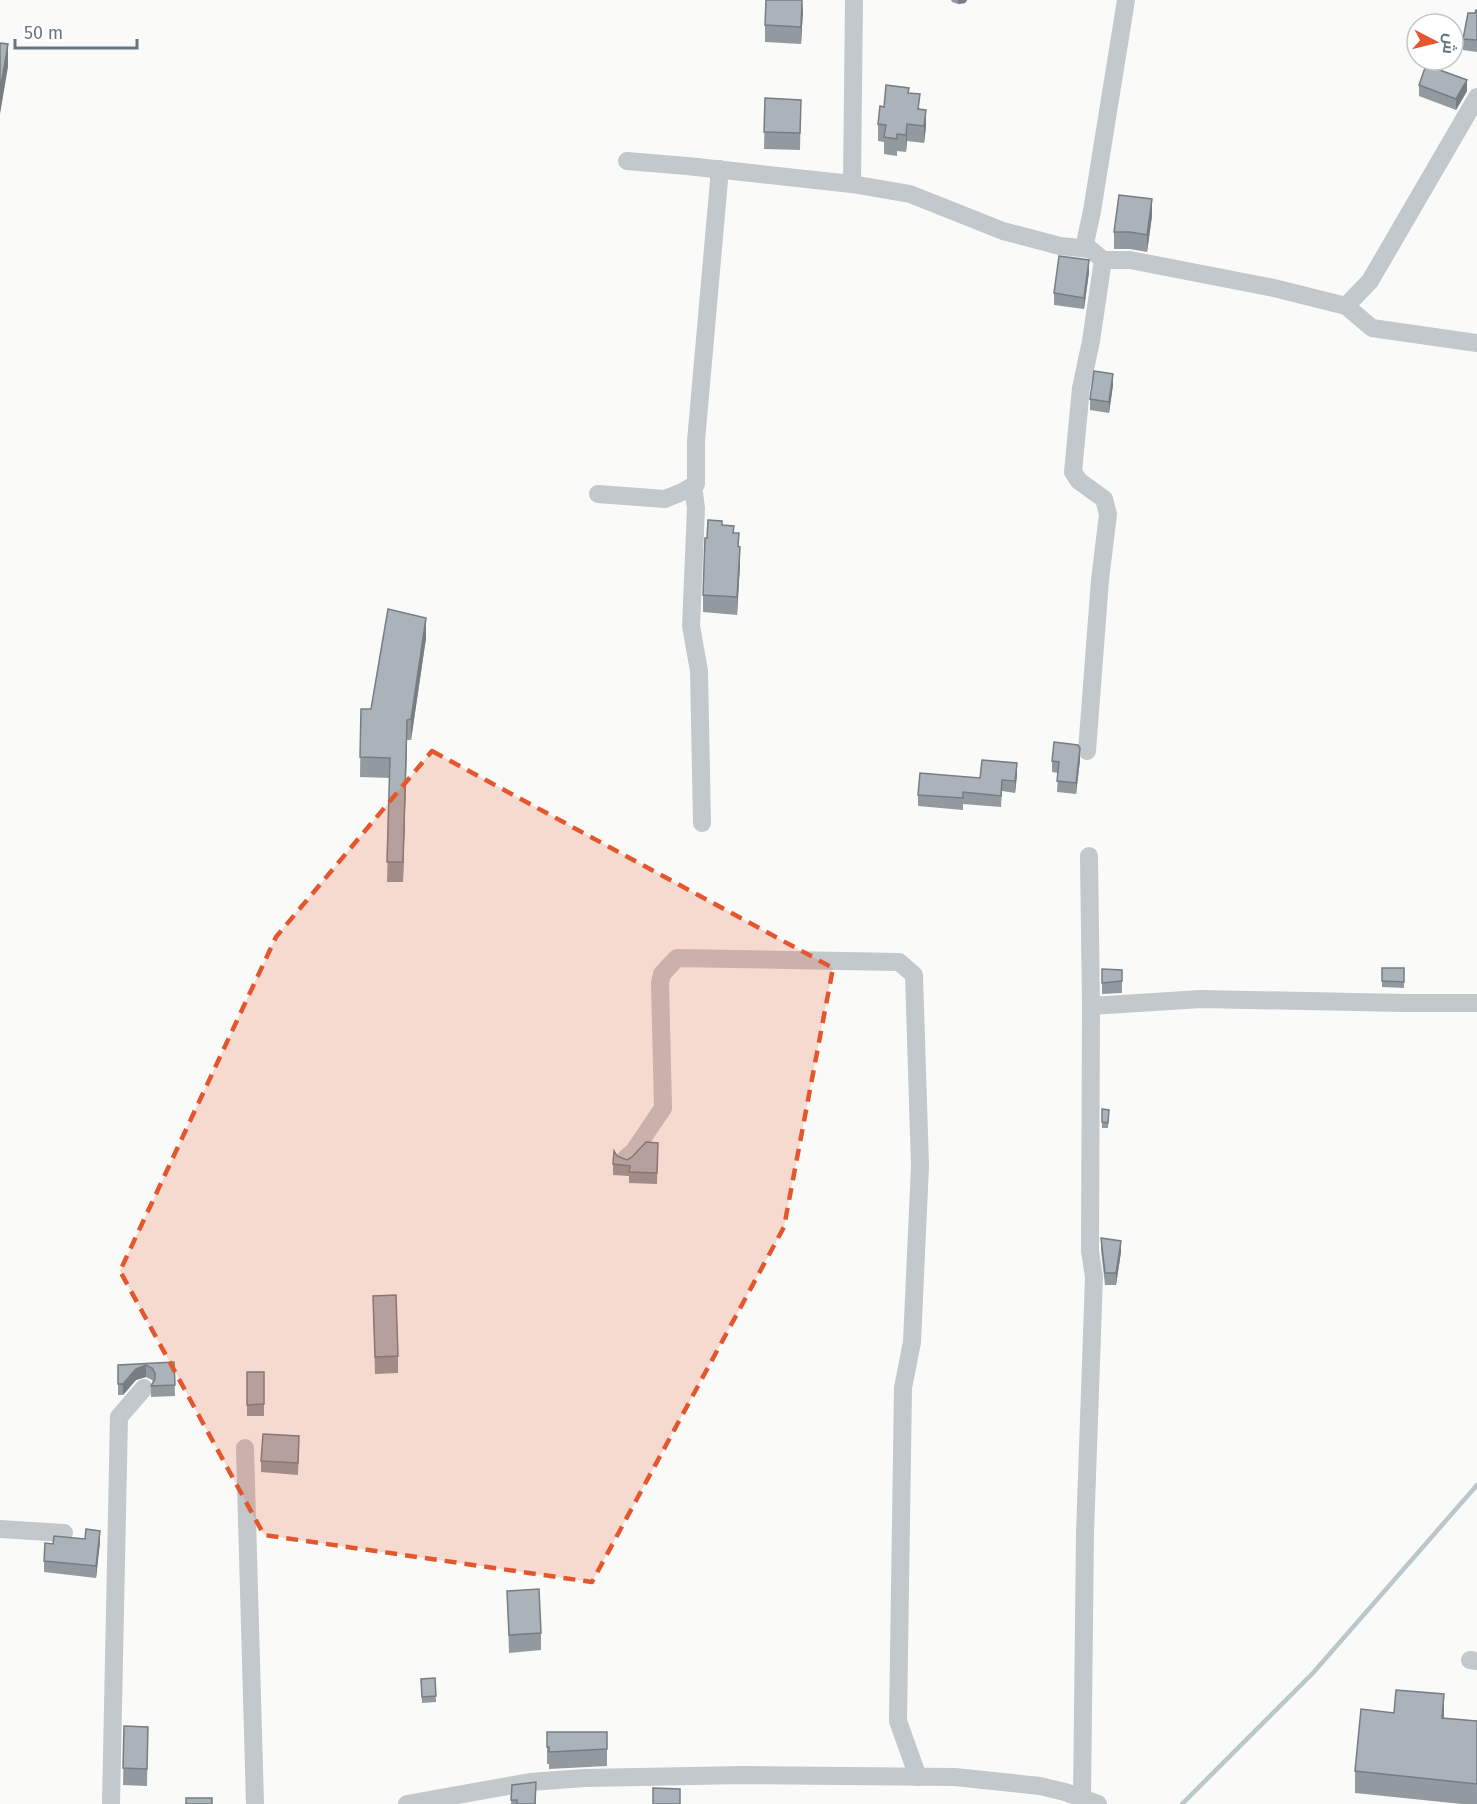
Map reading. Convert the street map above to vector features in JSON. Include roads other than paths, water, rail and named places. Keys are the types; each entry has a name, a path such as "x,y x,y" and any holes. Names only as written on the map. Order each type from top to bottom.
{"street":[{"path":"852,184 854,0"},
{"path":"1084,249 1126,0"},
{"path":"1346,306 1370,281 1477,97"},
{"path":"627,161 852,184 910,194 1003,231 1060,246 1089,249 1103,260 1130,260 1274,288 1346,306 1372,328 1477,343"},
{"path":"597,494 665,499 696,484 696,441 720,169"},
{"path":"1088,751 1100,580 1108,514 1104,499 1079,481 1073,472 1082,388 1103,260"},
{"path":"693,486 696,508 690,626 699,671 702,824"},
{"path":"407,1804 507,1785 585,1778 744,1775 955,1777 1040,1786 1090,1801 1085,1533 1094,1277 1090,1251 1089,856"},
{"path":"625,1159 634,1151 663,1108 660,983 662,974 677,958 898,962 914,975 920,1166 912,1342 903,1388 898,1721 918,1777"},
{"path":"1091,1006 1201,999 1404,1004 1477,1003"},
{"path":"111,1804 119,1417 144,1388"},
{"path":"245,1449 255,1804"},
{"path":"0,1529 64,1533"}],"waterway":[{"path":"1182,1804 1313,1673 1477,1485"}]}
